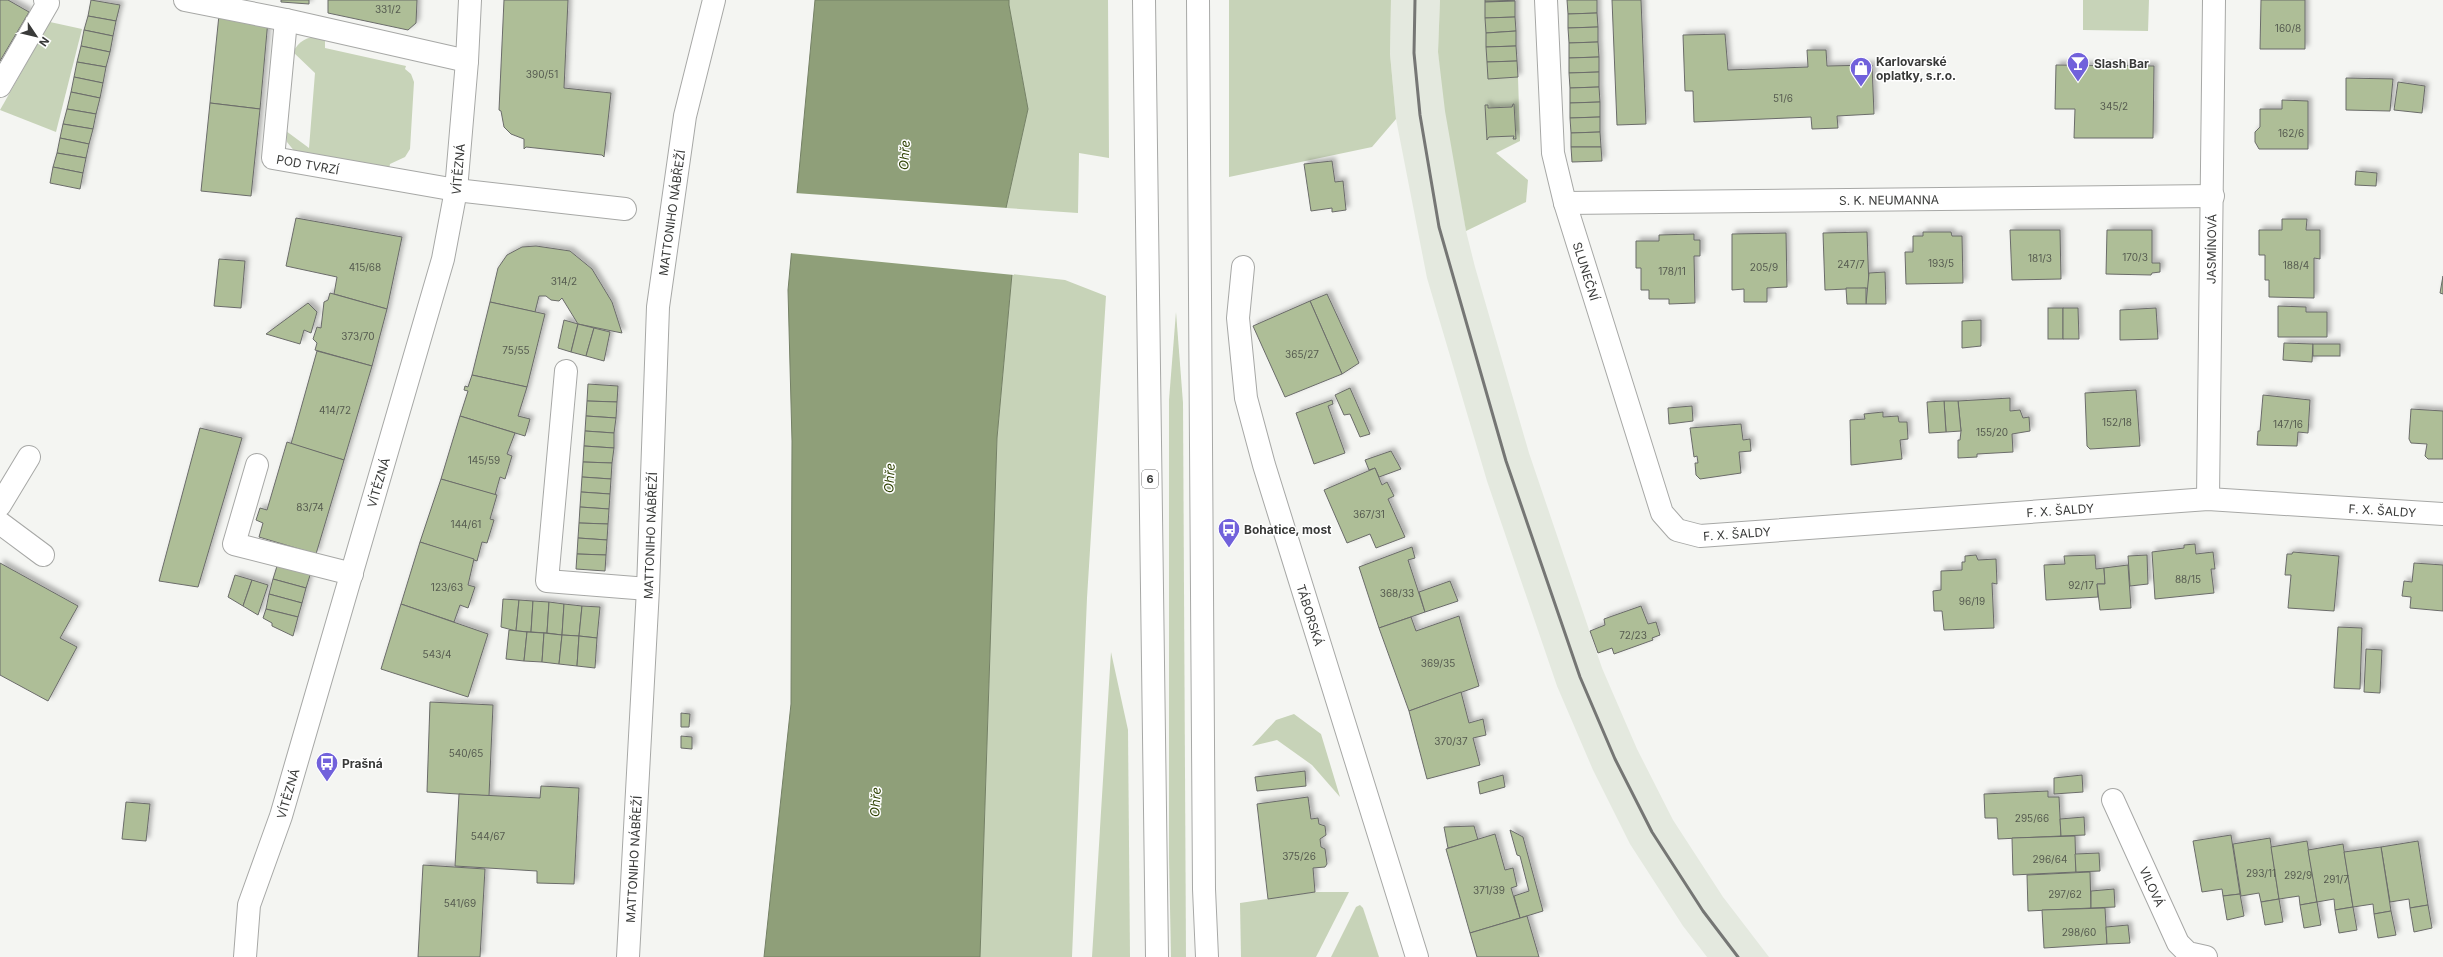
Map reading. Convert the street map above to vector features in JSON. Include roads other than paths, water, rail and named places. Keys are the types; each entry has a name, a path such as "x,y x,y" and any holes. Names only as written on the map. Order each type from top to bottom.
{"main road":[{"path":"0,86 37,25 48,3 45,0"},
{"path":"185,0 286,20 467,61"},
{"name":"VÍTĚZNÁ","path":"245,957 249,905 281,816 442,259 456,190 467,61 470,0"},
{"name":"MATTONIHO NÁBŘEŽÍ","path":"628,957 648,588 658,308 685,116 714,0"},
{"name":"6","path":"1144,0 1157,957"},
{"path":"1198,0 1204,881 1207,957"},
{"name":"SLUNEČNÍ","path":"1546,0 1553,152 1565,203 1662,513 1677,530"},
{"name":"JASMÍNOVÁ","path":"2208,498 2213,196 2214,0"},
{"name":"POD TVRZÍ","path":"286,20 273,158 456,190"},
{"path":"456,190 625,210"},
{"name":"S. K. NEUMANNA","path":"1565,203 2213,196"},
{"name":"TÁBORSKÁ","path":"1243,268 1238,318 1246,398 1266,472 1417,957"},
{"path":"566,371 547,581 648,588"},
{"path":"0,505 29,457"},
{"path":"257,465 234,544 352,574"},
{"name":"F. X. ŠALDY","path":"1677,530 1700,536 2208,498 2443,514"},
{"path":"0,523 43,555"},
{"name":"VILOVÁ","path":"2113,800 2178,943 2188,953 2206,957"}],"water":[{"name":"Ohře","path":"815,0 1009,0 1028,109 1006,208 1012,274 997,438 980,957 764,957 791,704 792,441 788,290"}],"railway":[{"path":"1415,0 1414,53 1420,115 1439,227 1506,461 1580,677 1615,759 1652,832 1703,911 1738,957"}],"place":[{"name":"Slash Bar","path":"2078,82"},
{"name":"Karlovarské oplatky, s.r.o.","path":"1861,88"},
{"name":"Bohatice, most","path":"1229,548"},
{"name":"Prašná","path":"327,782"}]}
